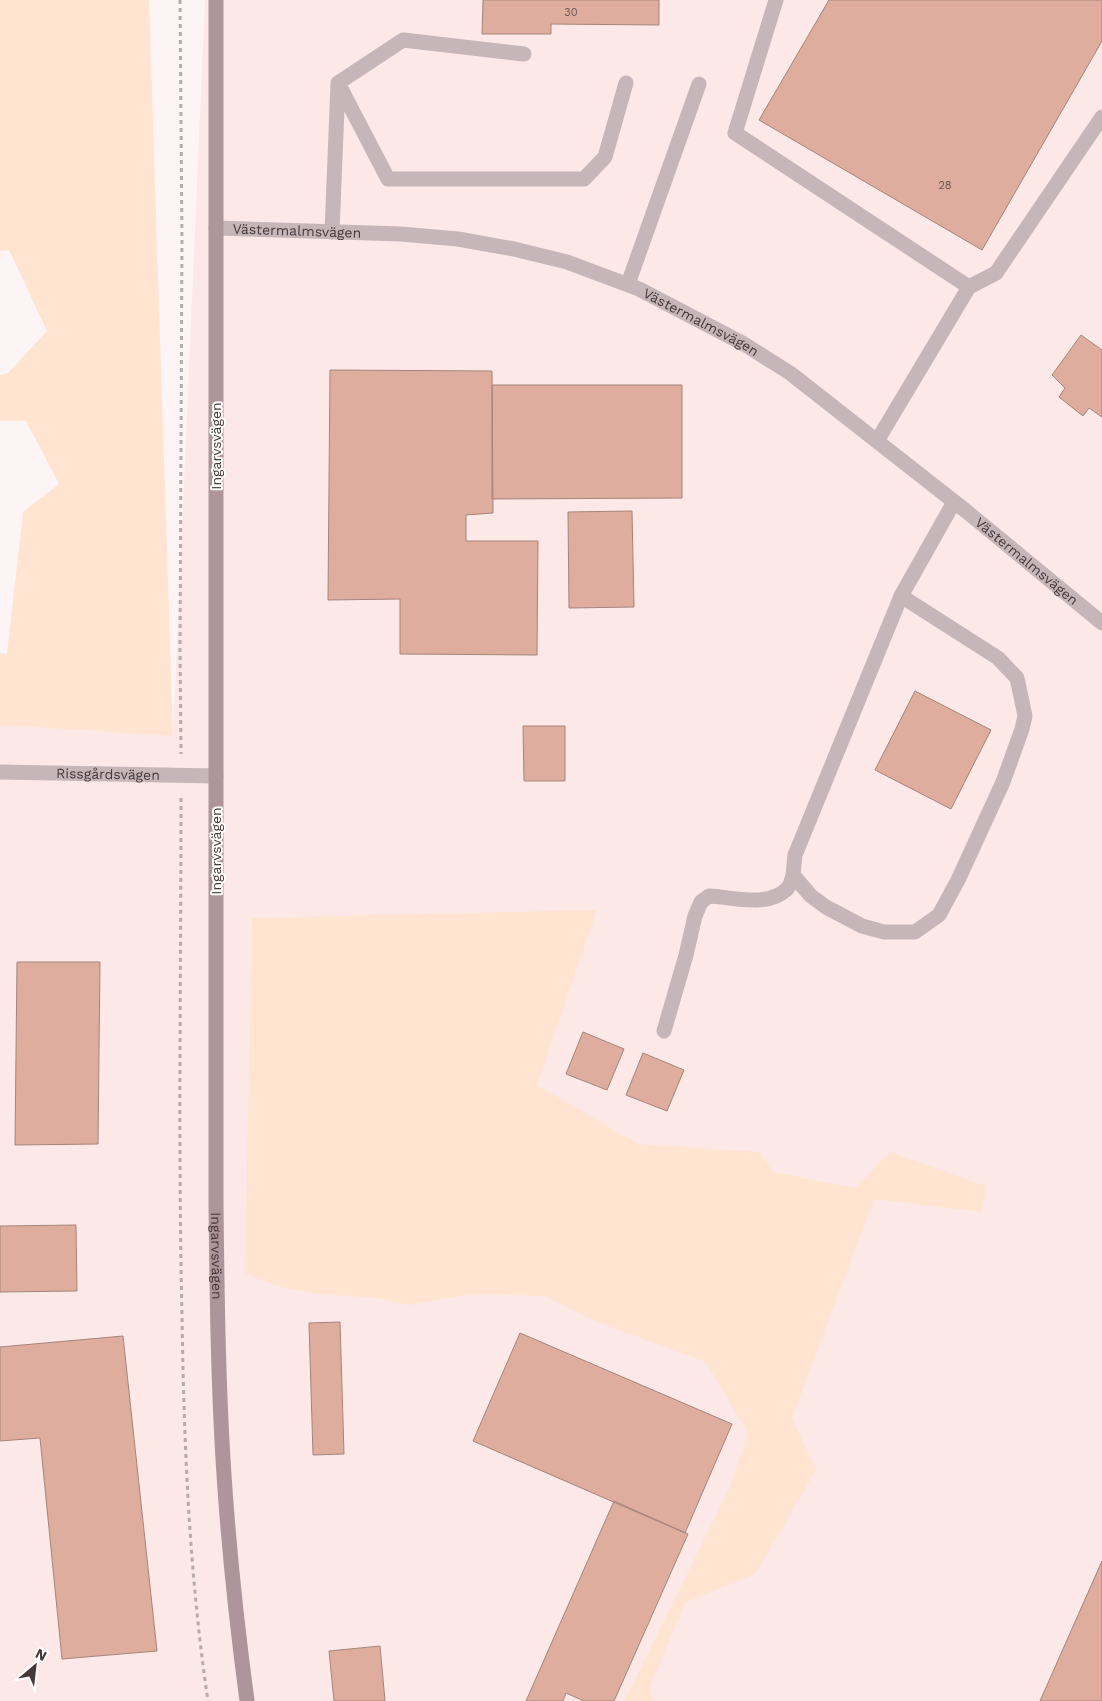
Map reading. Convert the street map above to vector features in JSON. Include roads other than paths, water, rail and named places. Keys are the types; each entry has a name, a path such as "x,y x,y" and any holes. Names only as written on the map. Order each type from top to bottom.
{"street":[{"name":"Ingarvsvägen","path":"216,0 216,1203 218,1334 225,1484 236,1613 247,1701"},
{"path":"776,0 735,133 969,287"},
{"path":"338,83 403,40 524,54"},
{"path":"338,83 388,179 584,179 605,158 626,83"},
{"path":"332,232 338,83"},
{"path":"628,284 699,84"},
{"path":"878,440 969,287 996,273 1102,116"},
{"name":"Västermalmsvägen","path":"216,228 401,234 458,239 514,249 567,262 628,284 676,307 751,348 790,373 878,440 1102,623"},
{"path":"664,1031 695,916 701,902 710,896 750,901 773,897 788,888 794,874 795,855 901,596 954,502"},
{"path":"794,874 811,896 826,908 862,926 884,932 915,932 939,915 958,880 1003,782 1025,716 1017,678 998,658 901,596"},
{"name":"Rissgårdsvägen","path":"0,772 216,776"}]}
